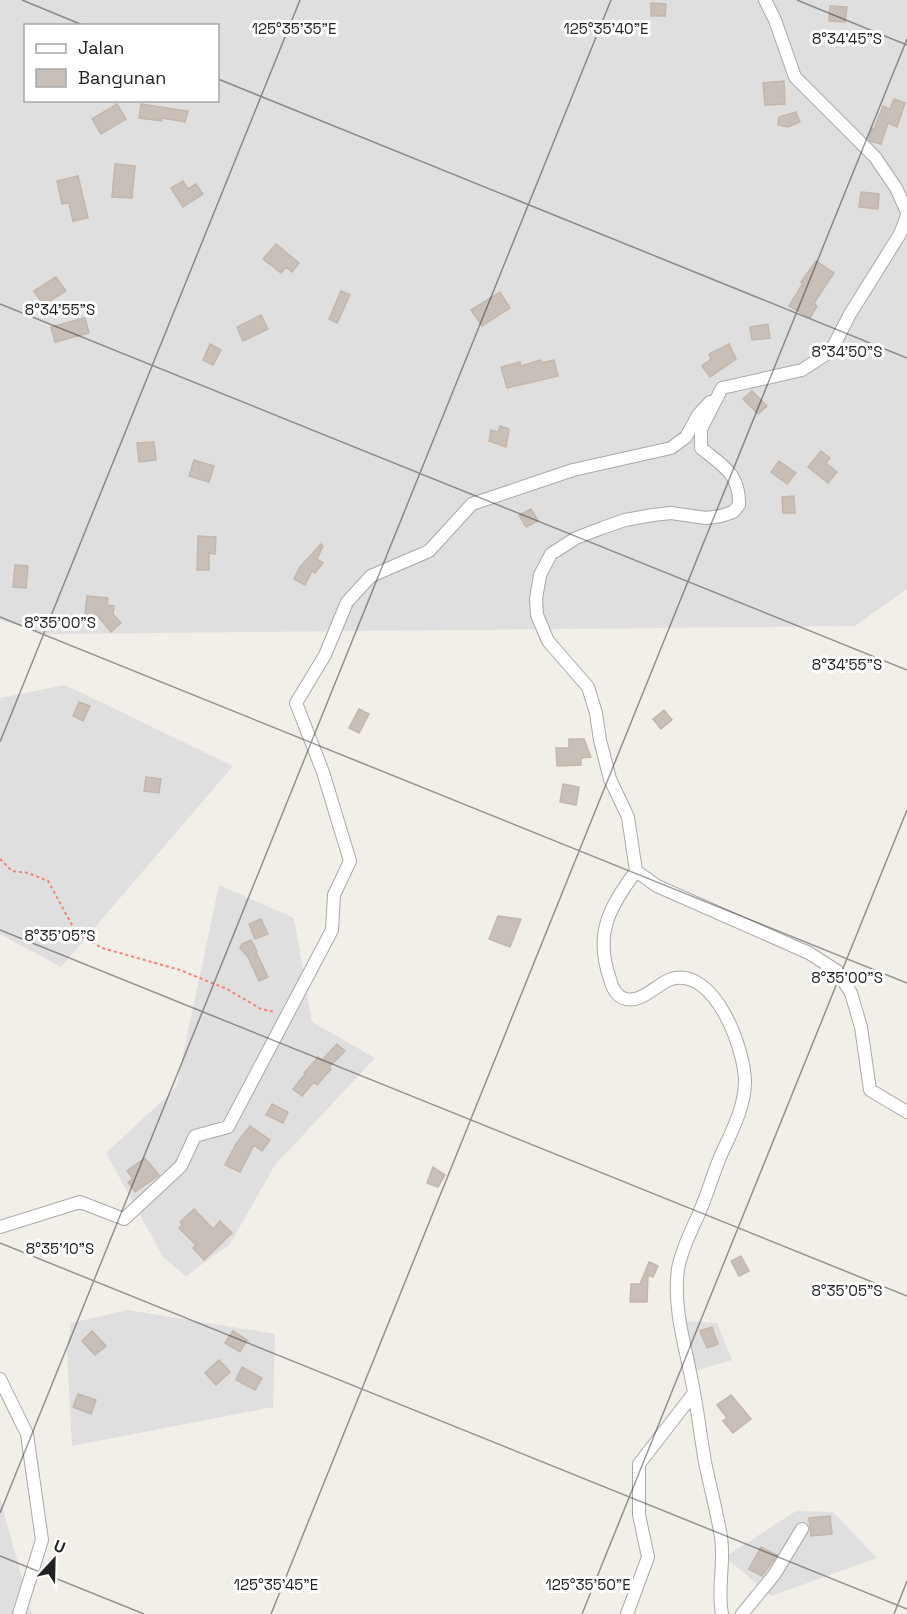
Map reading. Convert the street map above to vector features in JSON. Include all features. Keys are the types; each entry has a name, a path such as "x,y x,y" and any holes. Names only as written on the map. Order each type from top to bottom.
{"street":[{"path":"0,1227 80,1202 124,1219 181,1166 195,1136 228,1128 332,930 334,895 350,861 323,772 296,703 325,655 346,602 371,576 429,552 472,504 573,470 671,448 686,437 698,415 722,388 802,370 831,351 850,314 900,234 907,214 896,188 875,158 795,77 775,20 765,0"},
{"path":"722,388 701,429 701,448 734,476 739,491 739,505 732,512 706,518 671,513 625,520 576,538 551,554 540,575 536,598 537,615 548,641 588,687 610,778 628,817 636,871 657,886 769,937 810,952 837,971 851,993 861,1027 870,1090 907,1112"},
{"path":"636,871 619,893 605,920 603,947 611,984 620,996 630,1000 671,980 688,980 703,987 719,1005 736,1037 742,1052 745,1075 740,1111 684,1246 676,1290 721,1538 722,1614"},
{"path":"0,1379 27,1434 42,1540 19,1614"},
{"path":"627,1614 648,1557 639,1515 639,1464 694,1393"},
{"path":"742,1614 774,1575 802,1529"}],"path":[{"path":"0,859 12,871 28,873 48,881 77,934 102,948 180,970 227,989 261,1009 286,1014"}],"shaded area":[{"path":"0,0 907,0 907,589 855,626 46,634 0,620"},
{"path":"65,685 233,766 61,967 0,934 0,698"},
{"path":"219,885 294,918 312,1022 375,1058 275,1165 230,1244 186,1276 163,1257 106,1153 176,1088"},
{"path":"128,1310 275,1334 273,1407 72,1446 67,1351 71,1323"},
{"path":"684,1321 717,1323 732,1360 691,1372"},
{"path":"0,1498 32,1614 0,1614"},
{"path":"796,1511 833,1512 877,1558 771,1596 725,1557"}],"building":[{"path":"651,3 666,4 665,16 651,16"},
{"path":"830,6 847,7 845,22 829,21"},
{"path":"784,81 785,104 765,105 763,83"},
{"path":"894,99 905,103 897,127 888,123 881,144 870,141 872,128 874,129 883,106 890,109"},
{"path":"117,104 126,119 101,134 92,119"},
{"path":"141,104 188,111 185,122 162,118 162,121 139,118"},
{"path":"796,112 800,122 788,127 778,125 779,117"},
{"path":"115,164 135,166 132,198 112,197"},
{"path":"78,176 88,218 73,221 69,203 62,204 57,181"},
{"path":"183,181 188,189 196,184 203,194 183,207 171,188"},
{"path":"861,192 879,194 878,209 859,207"},
{"path":"276,244 299,263 292,272 286,267 281,273 263,259"},
{"path":"816,261 834,273 814,303 817,306 810,318 789,306 803,283 801,282"},
{"path":"56,277 66,291 43,305 34,291"},
{"path":"341,291 350,295 337,323 329,319"},
{"path":"500,292 510,308 482,326 471,310"},
{"path":"261,315 268,329 243,341 237,327"},
{"path":"85,318 89,333 55,342 51,327"},
{"path":"768,324 770,338 752,340 750,327"},
{"path":"210,344 221,350 213,365 203,360"},
{"path":"729,344 736,359 710,377 702,366 711,359 709,354"},
{"path":"541,360 542,363 554,360 558,376 507,388 501,367 520,362 521,366"},
{"path":"752,391 767,406 758,414 743,399"},
{"path":"500,426 509,429 506,447 489,441 491,430 498,432"},
{"path":"154,442 156,460 139,462 137,443"},
{"path":"821,451 830,458 826,463 837,472 828,483 808,467"},
{"path":"194,460 214,466 209,482 189,476"},
{"path":"779,461 796,473 787,484 771,472"},
{"path":"794,496 795,513 783,513 782,497"},
{"path":"531,509 538,521 526,527 519,515"},
{"path":"198,536 216,537 215,554 209,553 209,570 197,570"},
{"path":"321,544 323,546 317,559 323,563 315,573 312,571 305,585 294,579 300,567"},
{"path":"15,565 28,566 26,588 13,587"},
{"path":"87,596 108,598 107,605 114,606 113,614 121,623 111,632 97,615 85,614"},
{"path":"79,702 90,706 83,721 73,716"},
{"path":"359,709 369,714 359,733 349,728"},
{"path":"664,710 672,720 661,729 653,719"},
{"path":"569,739 584,739 591,757 581,758 581,765 557,766 556,748 569,748"},
{"path":"146,777 161,779 159,793 144,791"},
{"path":"563,784 579,787 576,805 560,802"},
{"path":"498,916 521,919 510,947 489,939"},
{"path":"261,919 268,934 255,939 249,924"},
{"path":"251,940 268,977 259,981 248,957 240,948 242,944"},
{"path":"337,1044 345,1051 329,1067 331,1069 317,1085 314,1082 302,1096 293,1089 318,1057 322,1060"},
{"path":"272,1104 288,1112 283,1123 266,1115"},
{"path":"250,1126 270,1140 262,1151 254,1145 240,1172 225,1165 236,1144"},
{"path":"145,1158 159,1175 135,1192 128,1182 133,1179 127,1171"},
{"path":"433,1167 445,1175 438,1187 427,1183"},
{"path":"194,1209 213,1229 220,1221 232,1233 204,1260 193,1248 196,1245 179,1228 182,1225 180,1222"},
{"path":"741,1256 749,1271 739,1276 731,1261"},
{"path":"649,1262 658,1266 653,1277 648,1275 647,1302 630,1302 631,1284 640,1284"},
{"path":"712,1327 718,1344 707,1348 700,1331"},
{"path":"92,1331 106,1346 95,1355 82,1341"},
{"path":"233,1331 247,1340 240,1352 225,1343"},
{"path":"219,1360 230,1372 216,1385 205,1373"},
{"path":"242,1367 262,1378 255,1390 236,1380"},
{"path":"78,1394 96,1400 91,1414 73,1407"},
{"path":"731,1395 751,1419 733,1433 723,1421 727,1418 717,1405"},
{"path":"830,1516 832,1534 811,1536 809,1518"},
{"path":"761,1547 777,1555 762,1576 749,1569"}]}
